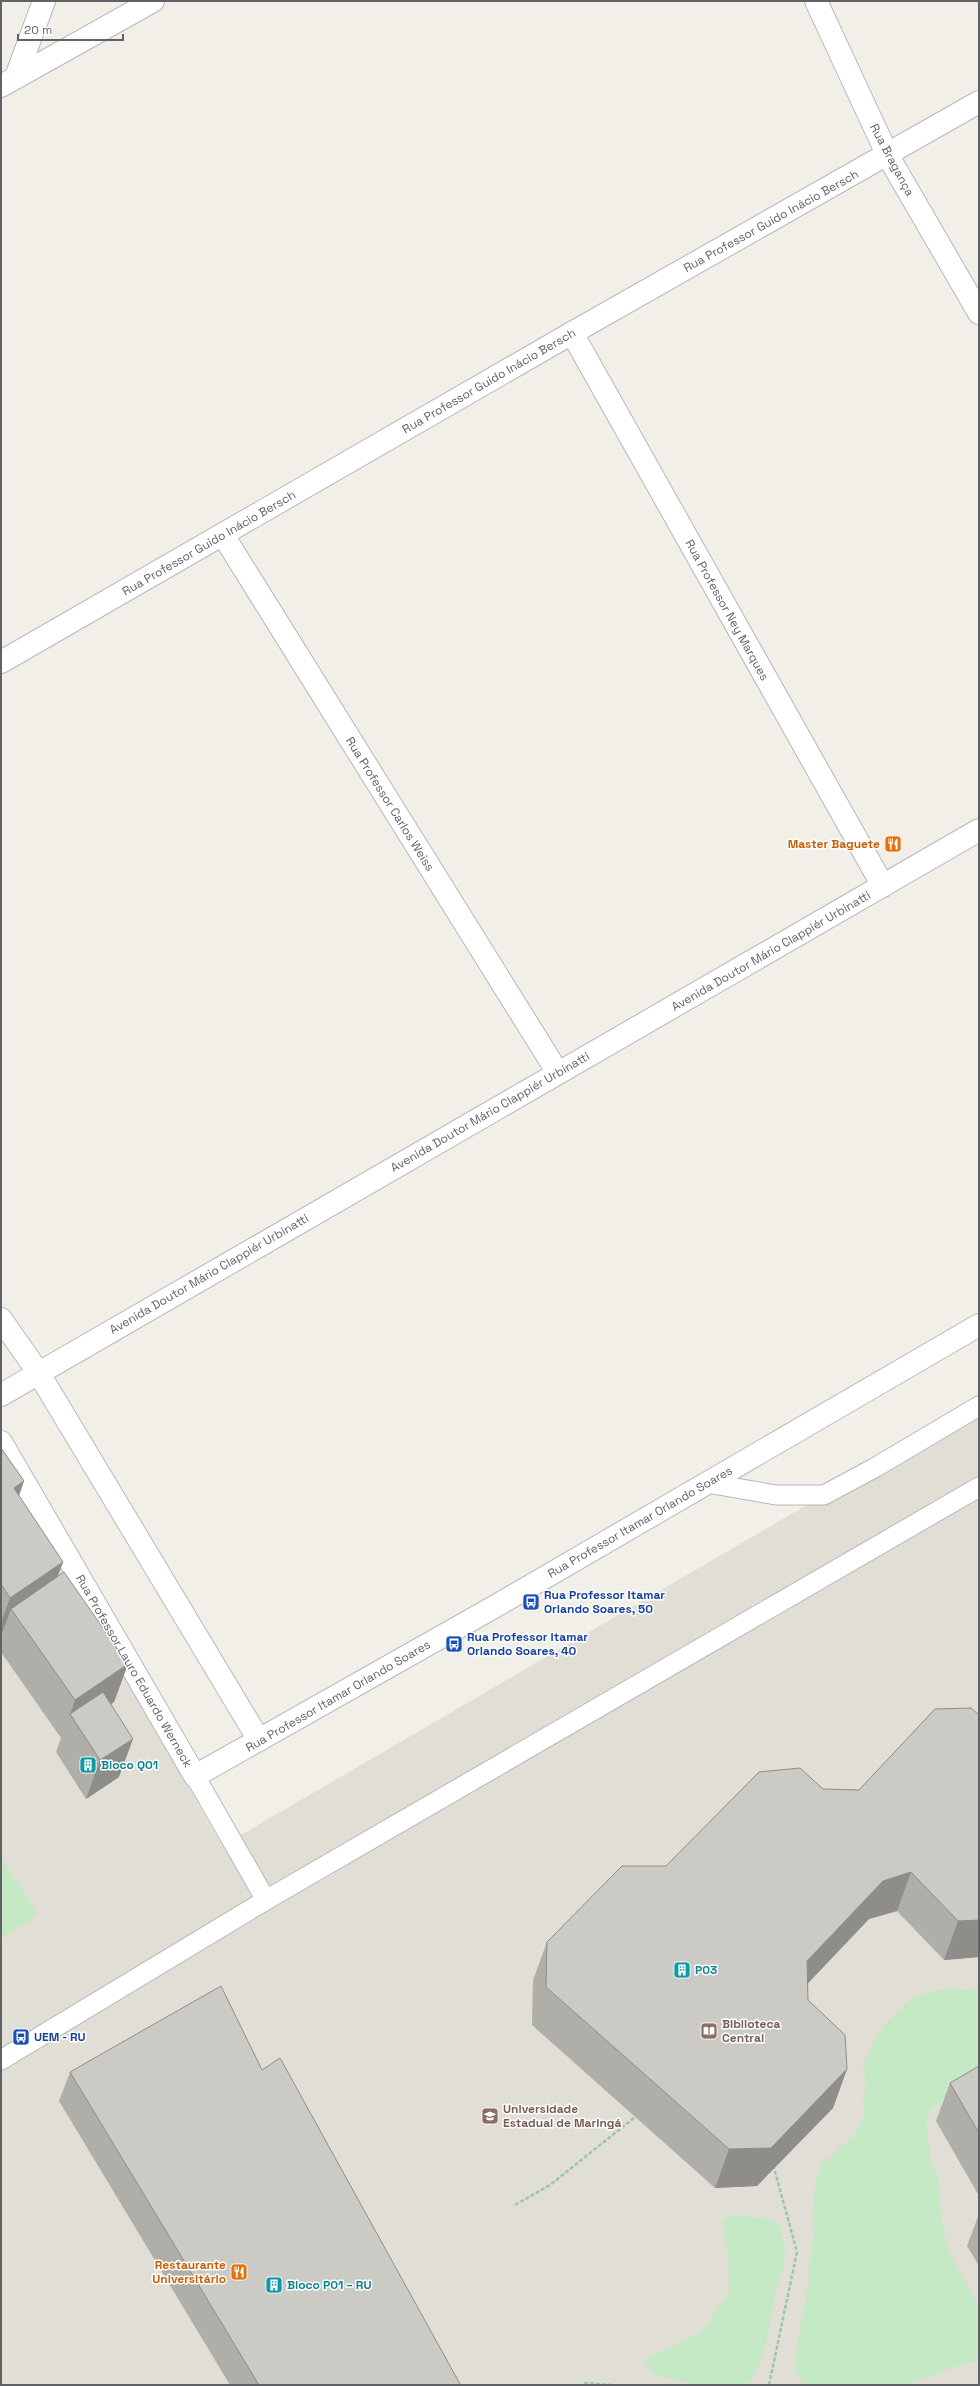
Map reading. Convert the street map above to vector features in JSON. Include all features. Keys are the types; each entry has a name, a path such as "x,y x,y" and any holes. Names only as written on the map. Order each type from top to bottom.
{"street":[{"path":"8,81 44,1"},
{"path":"8,81 153,1"},
{"name":"Rua Bragança","path":"816,1 888,156 979,314"},
{"name":"Rua Professor Guido Inácio Bersch","path":"1,662 572,333 888,156 979,102"},
{"name":"Rua Professor Ney Marques","path":"572,333 883,886"},
{"name":"Rua Professor Carlos Weiss","path":"223,535 558,1073"},
{"name":"Avenida Doutor Mário Clappiér Urbinatti","path":"1,1395 38,1372 979,830"},
{"path":"1,1319 38,1372 259,1740"},
{"name":"Rua Professor Itamar Orlando Soares","path":"194,1776 707,1483 979,1325"},
{"name":"Rua Professor Lauro Eduardo Werneck","path":"1,1442 194,1776"}],"lane":[{"path":"707,1483 776,1496 824,1495 876,1467 979,1406"},
{"path":"1,2060 266,1900 979,1487"},
{"name":"Rua Professor Lauro Eduardo Werneck","path":"194,1776 266,1900"}],"path":[{"path":"515,2205 550,2185 635,2117"},
{"path":"769,2385 797,2252 774,2168"},
{"path":"584,2382 611,2385"}],"shaded area":[{"name":"Universidade Estadual de Maringá","path":"979,1399 979,2385 1,2385 1,1456 222,1846 824,1495"}],"green space":[{"path":"1,1857 38,1915 1,1938"},
{"path":"949,1988 965,1990 979,1989 979,2078 933,2108 926,2123 932,2167 938,2175 942,2222 948,2249 979,2308 979,2361 960,2365 921,2380 900,2385 805,2385 795,2371 796,2351 809,2279 809,2262 814,2242 812,2222 816,2178 824,2162 855,2135 864,2116 863,2098 867,2081 862,2066 883,2026 914,1996"},
{"path":"741,2215 779,2223 785,2256 776,2289 770,2326 757,2369 751,2379 744,2385 695,2384 653,2375 645,2361 654,2353 670,2349 681,2341 695,2336 708,2324 729,2291 728,2252 722,2220 731,2216"}],"building":[{"path":"1,1448 24,1481 14,1488 63,1562 10,1598 1,1584"},
{"path":"64,1572 128,1664 75,1700 11,1609"},
{"path":"103,1692 133,1739 100,1760 70,1714"},
{"name":"P03","path":"971,1708 979,1715 979,1920 958,1921 911,1872 883,1881 807,1961 808,2000 845,2035 847,2069 771,2148 729,2149 546,1987 547,1942 622,1866 666,1866 759,1772 800,1768 823,1789 859,1790 935,1709"},
{"name":"Bloco P01 – RU","path":"221,1986 262,2070 280,2058 460,2384 459,2385 259,2385 70,2072"},
{"path":"979,2066 979,2133 950,2083"}],"place":[{"name":"Master Baguete","path":"893,844"},
{"name":"Rua Professor Itamar Orlando Soares, 50","path":"531,1602"},
{"name":"Rua Professor Itamar Orlando Soares, 40","path":"454,1644"},
{"name":"Bloco Q01","path":"88,1765"},
{"name":"P03","path":"682,1970"},
{"name":"Biblioteca Central","path":"709,2031"},
{"name":"UEM - RU","path":"21,2037"},
{"name":"Universidade Estadual de Maringá","path":"490,2116"},
{"name":"Restaurante Universitário","path":"239,2272"},
{"name":"Bloco P01 – RU","path":"274,2285"}]}
